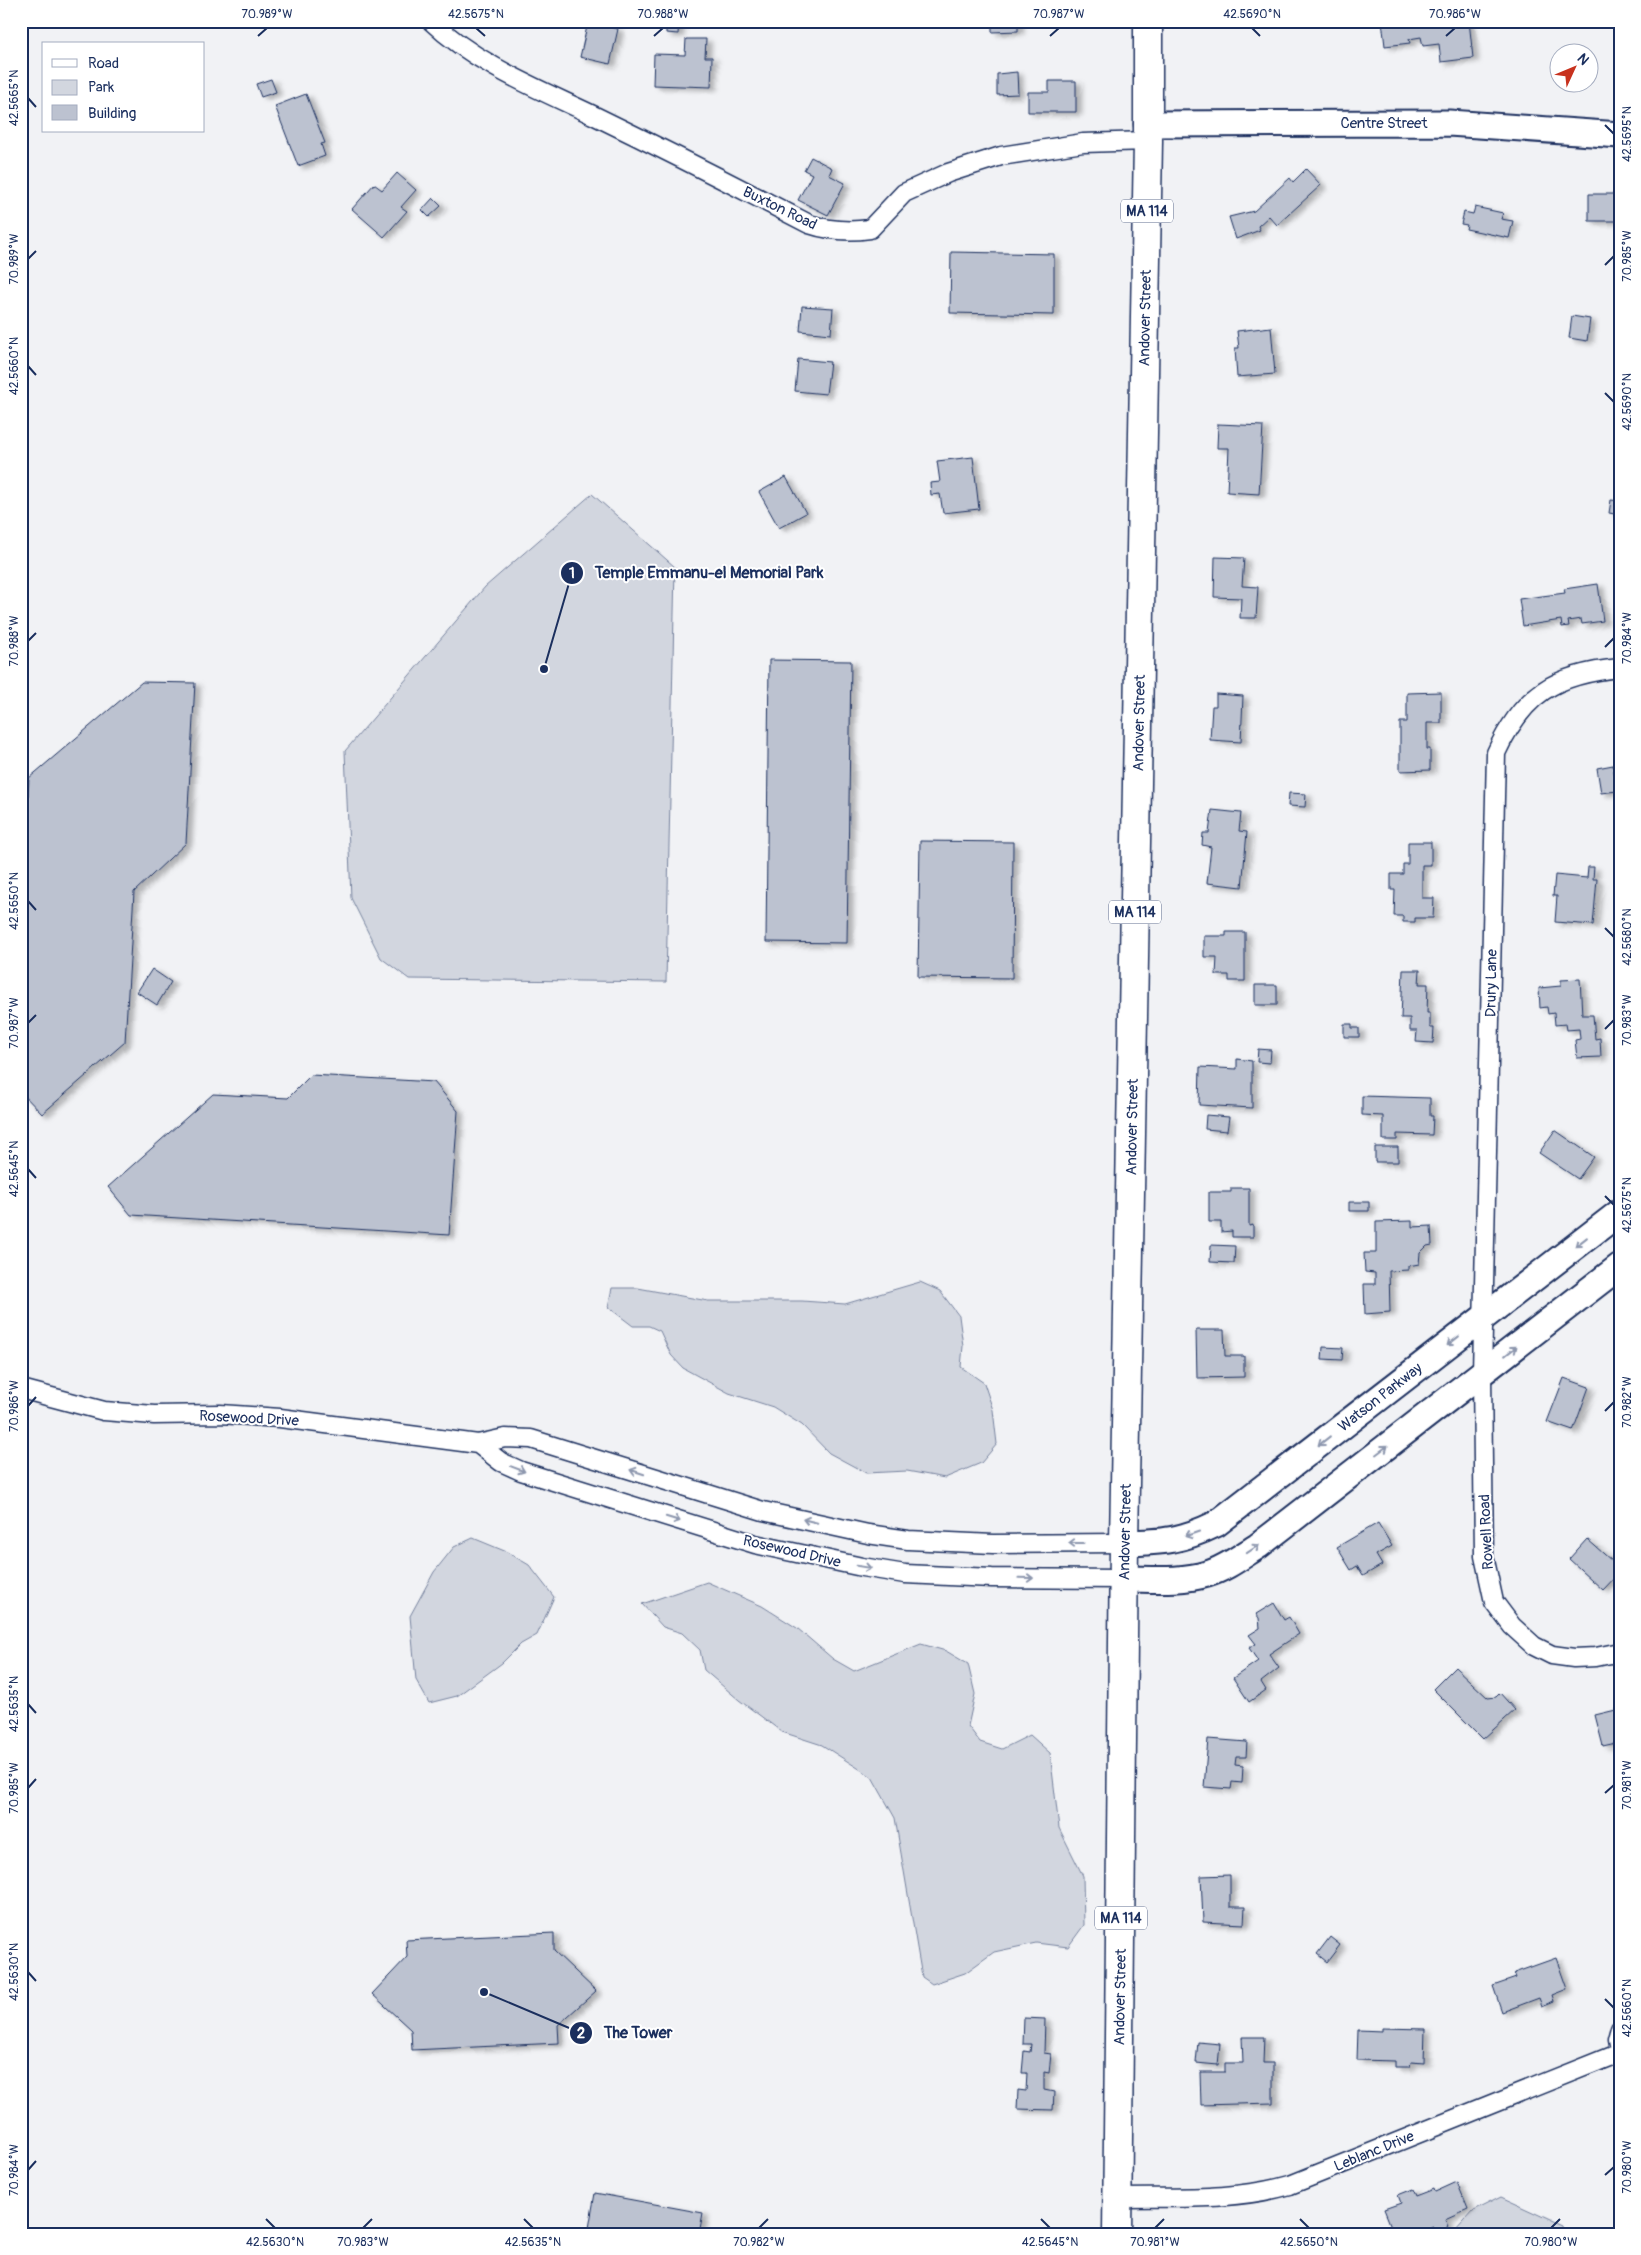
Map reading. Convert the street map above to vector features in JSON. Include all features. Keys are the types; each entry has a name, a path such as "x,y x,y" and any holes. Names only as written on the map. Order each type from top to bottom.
{"highway":[{"name":"Andover Street","path":"1117,2234 1124,1543 1148,133 1148,21"}],"main road":[{"name":"Centre Street","path":"1148,133 1449,123 1620,135"},
{"name":"Watson Parkway","path":"1124,1543 1168,1541 1194,1535 1216,1524 1620,1212"},
{"path":"1124,1579 1182,1579 1208,1574 1237,1560 1258,1546 1620,1266"}],"street":[{"name":"Buxton Road","path":"432,21 447,36 473,54 519,79 685,160 809,224 830,231 870,230 904,193 948,173 1001,156 1148,133"},
{"name":"Drury Lane","path":"1482,1374 1485,1316 1496,753 1506,731 1539,693 1563,679 1593,671 1620,668"},
{"name":"Rowell Road","path":"1482,1374 1484,1556 1494,1602 1512,1626 1534,1646 1552,1655 1596,1658 1620,1652"},
{"name":"Rosewood Drive","path":"21,1389 104,1411 154,1415 220,1414 280,1418 478,1444 505,1438 531,1439 763,1511 908,1540 993,1544 1124,1543"},
{"name":"Rosewood Drive","path":"478,1444 500,1462 540,1477 755,1544 862,1567 905,1574 992,1578 1124,1579"},
{"name":"Leblanc Drive","path":"1118,2198 1235,2196 1264,2193 1290,2185 1620,2054 1617,2038 1620,2028"}],"green space":[{"path":"592,494 675,567 666,982 409,979 381,958 351,898 345,751 485,587"},
{"path":"920,1282 940,1291 959,1316 963,1346 961,1367 984,1383 993,1410 997,1444 981,1463 945,1478 907,1471 866,1473 829,1453 802,1425 773,1407 729,1393 683,1368 671,1355 660,1331 649,1326 633,1326 608,1307 612,1288 638,1288 708,1301 802,1301 845,1304"},
{"path":"473,1538 507,1552 529,1565 554,1597 537,1635 521,1644 502,1663 457,1696 429,1703 416,1680 410,1616 434,1572 454,1547"},
{"path":"707,1582 762,1606 797,1628 833,1659 854,1671 921,1644 946,1651 968,1664 975,1694 968,1726 980,1742 1002,1749 1030,1735 1050,1753 1059,1828 1083,1876 1084,1925 1068,1947 1036,1943 994,1952 965,1973 932,1984 922,1977 895,1818 872,1777 822,1745 782,1732 739,1700 704,1670 700,1650 682,1633 663,1627 642,1604"},
{"path":"1501,2197 1562,2225 1564,2234 1455,2234 1455,2231 1473,2211"}],"building":[{"path":"666,21 679,21 678,34 666,33"},
{"path":"992,21 1018,21 1018,31 992,32"},
{"path":"1382,21 1469,21 1473,58 1441,62 1439,44 1423,46 1421,37 1409,39 1410,43 1385,46"},
{"path":"588,22 618,29 610,64 580,57"},
{"path":"686,39 706,39 705,57 712,57 711,87 653,85 654,54 685,55"},
{"path":"1017,72 1018,94 997,95 997,74"},
{"path":"271,79 276,92 261,97 256,84"},
{"path":"1049,81 1076,81 1076,112 1028,112 1028,92 1049,92"},
{"path":"306,94 325,143 321,144 325,156 298,166 275,106"},
{"path":"811,157 832,168 829,175 845,183 828,215 798,200 812,174 804,170"},
{"path":"1306,169 1321,185 1277,225 1269,216 1258,226 1260,230 1236,239 1229,217 1254,211 1290,178 1293,182"},
{"path":"397,173 416,190 401,207 407,211 384,237 352,209 374,184 382,190"},
{"path":"1589,194 1620,194 1620,221 1589,221"},
{"path":"433,198 441,206 429,217 422,210"},
{"path":"1475,207 1503,213 1501,219 1513,221 1509,238 1466,229 1467,225 1461,224 1464,212 1473,214"},
{"path":"951,252 1054,254 1054,315 950,313"},
{"path":"802,306 833,308 831,334 800,331"},
{"path":"1572,316 1590,319 1587,341 1569,338"},
{"path":"1271,327 1275,374 1237,377 1235,348 1239,348 1237,331"},
{"path":"798,359 830,362 826,394 795,391"},
{"path":"1218,424 1263,426 1259,494 1227,492 1229,448 1217,448"},
{"path":"973,457 979,509 943,513 940,494 931,495 930,483 940,482 937,461"},
{"path":"786,477 806,513 779,528 759,492"},
{"path":"1611,500 1620,501 1620,515 1609,513"},
{"path":"1215,557 1244,558 1242,586 1258,587 1256,618 1240,618 1241,598 1214,597"},
{"path":"1598,584 1603,621 1582,624 1581,619 1568,621 1569,626 1562,627 1561,620 1523,626 1519,599 1565,593 1564,589"},
{"path":"769,660 851,661 847,943 766,942"},
{"path":"142,682 195,683 186,843 134,892 125,1042 42,1114 21,1092 21,934 29,778"},
{"path":"1441,692 1441,723 1427,723 1427,749 1430,749 1430,770 1400,771 1400,722 1407,722 1407,693"},
{"path":"1216,694 1243,696 1241,742 1210,740 1212,706 1216,706"},
{"path":"1620,731 1620,765 1619,765 1615,732"},
{"path":"1613,765 1617,791 1601,793 1597,768"},
{"path":"1289,793 1306,794 1305,807 1288,806"},
{"path":"1212,810 1241,813 1239,831 1247,832 1242,887 1207,883 1211,847 1202,845 1203,833 1209,833"},
{"path":"920,841 1013,842 1012,978 918,977"},
{"path":"1408,842 1431,842 1431,865 1422,865 1422,898 1434,898 1433,918 1415,918 1415,922 1403,922 1403,916 1394,916 1395,890 1391,890 1391,874 1403,874 1403,864 1408,864"},
{"path":"1588,867 1594,867 1593,879 1597,879 1593,925 1555,922 1557,896 1553,896 1555,875 1587,878"},
{"path":"1226,932 1245,932 1245,981 1229,981 1229,975 1216,975 1217,957 1204,957 1204,936 1226,936"},
{"path":"152,969 171,982 157,1005 137,992"},
{"path":"1403,970 1420,970 1419,984 1428,984 1427,1013 1430,1013 1430,1028 1434,1028 1433,1043 1416,1042 1417,1031 1410,1031 1410,1018 1401,1018"},
{"path":"1580,979 1582,1015 1593,1015 1595,1039 1600,1038 1601,1057 1577,1058 1575,1040 1580,1039 1579,1029 1567,1030 1566,1024 1555,1025 1554,1013 1548,1014 1547,1007 1540,1008 1539,988 1561,986 1561,980"},
{"path":"1255,985 1277,985 1277,1005 1255,1005"},
{"path":"1344,1024 1352,1024 1352,1028 1359,1028 1359,1037 1344,1037"},
{"path":"1258,1049 1271,1050 1270,1063 1257,1062"},
{"path":"1237,1059 1252,1061 1252,1108 1199,1105 1200,1067 1237,1069"},
{"path":"311,1075 434,1082 458,1111 449,1235 131,1215 108,1187 213,1094 288,1098"},
{"path":"1362,1096 1430,1098 1430,1116 1433,1116 1432,1135 1397,1134 1397,1140 1383,1140 1383,1116 1362,1115"},
{"path":"1206,1115 1229,1117 1227,1131 1205,1129"},
{"path":"1555,1130 1594,1157 1578,1179 1539,1153"},
{"path":"1375,1147 1398,1147 1398,1162 1375,1162"},
{"path":"1231,1188 1249,1188 1249,1226 1253,1225 1253,1237 1232,1237 1232,1231 1221,1232 1221,1222 1209,1222 1209,1192 1231,1192"},
{"path":"1349,1202 1369,1202 1369,1211 1349,1211"},
{"path":"1412,1221 1412,1227 1431,1226 1432,1245 1427,1246 1420,1253 1419,1264 1408,1266 1408,1270 1389,1271 1390,1312 1365,1314 1364,1284 1375,1284 1375,1273 1365,1272 1364,1253 1376,1253 1376,1222"},
{"path":"1211,1245 1235,1246 1234,1263 1210,1262"},
{"path":"1196,1330 1224,1330 1225,1356 1244,1356 1244,1377 1197,1378"},
{"path":"1323,1347 1343,1348 1342,1360 1322,1359"},
{"path":"1564,1378 1589,1387 1573,1431 1547,1422"},
{"path":"1378,1523 1392,1546 1376,1555 1382,1565 1363,1576 1357,1566 1351,1570 1337,1547"},
{"path":"1587,1539 1612,1561 1620,1552 1620,1572 1603,1590 1569,1559"},
{"path":"1274,1603 1284,1620 1289,1617 1299,1634 1269,1654 1279,1668 1261,1682 1266,1690 1249,1702 1233,1678 1258,1661 1249,1648 1256,1644 1249,1635 1260,1628 1259,1618 1256,1614"},
{"path":"1455,1667 1488,1698 1496,1697 1500,1693 1515,1710 1483,1739 1433,1689"},
{"path":"1620,1709 1620,1742 1603,1746 1595,1715"},
{"path":"1208,1739 1247,1742 1246,1757 1236,1757 1235,1765 1243,1766 1242,1783 1232,1782 1231,1789 1204,1787"},
{"path":"1230,1875 1230,1907 1245,1907 1244,1924 1203,1922 1201,1876"},
{"path":"554,1933 554,1951 596,1991 558,2025 559,2043 412,2050 411,2030 372,1994 407,1957 406,1940"},
{"path":"1330,1937 1340,1945 1327,1962 1317,1954"},
{"path":"1556,1958 1567,1989 1552,1995 1554,2001 1542,2006 1539,1998 1502,2012 1493,1986 1516,1978 1514,1973"},
{"path":"1024,2018 1045,2019 1044,2053 1051,2054 1049,2073 1044,2072 1044,2090 1054,2092 1053,2110 1017,2109 1018,2090 1026,2091 1027,2073 1022,2073 1024,2051 1030,2052 1031,2044 1023,2044"},
{"path":"1382,2028 1425,2029 1424,2063 1411,2062 1410,2067 1395,2067 1395,2061 1357,2060 1358,2030 1382,2031"},
{"path":"1242,2037 1264,2037 1263,2063 1273,2063 1273,2103 1201,2105 1200,2072 1225,2072 1225,2063 1243,2063"},
{"path":"1198,2042 1220,2044 1218,2065 1196,2063"},
{"path":"1457,2182 1468,2209 1446,2219 1448,2224 1446,2231 1437,2233 1433,2227 1417,2234 1394,2234 1384,2209 1401,2203 1398,2195 1413,2189 1416,2196 1434,2189 1435,2192"},
{"path":"595,2193 703,2213 699,2234 588,2234"}],"place":[{"name":"Temple Emmanu-el Memorial Park","path":"544,669"},
{"name":"The Tower","path":"484,1992"}]}
